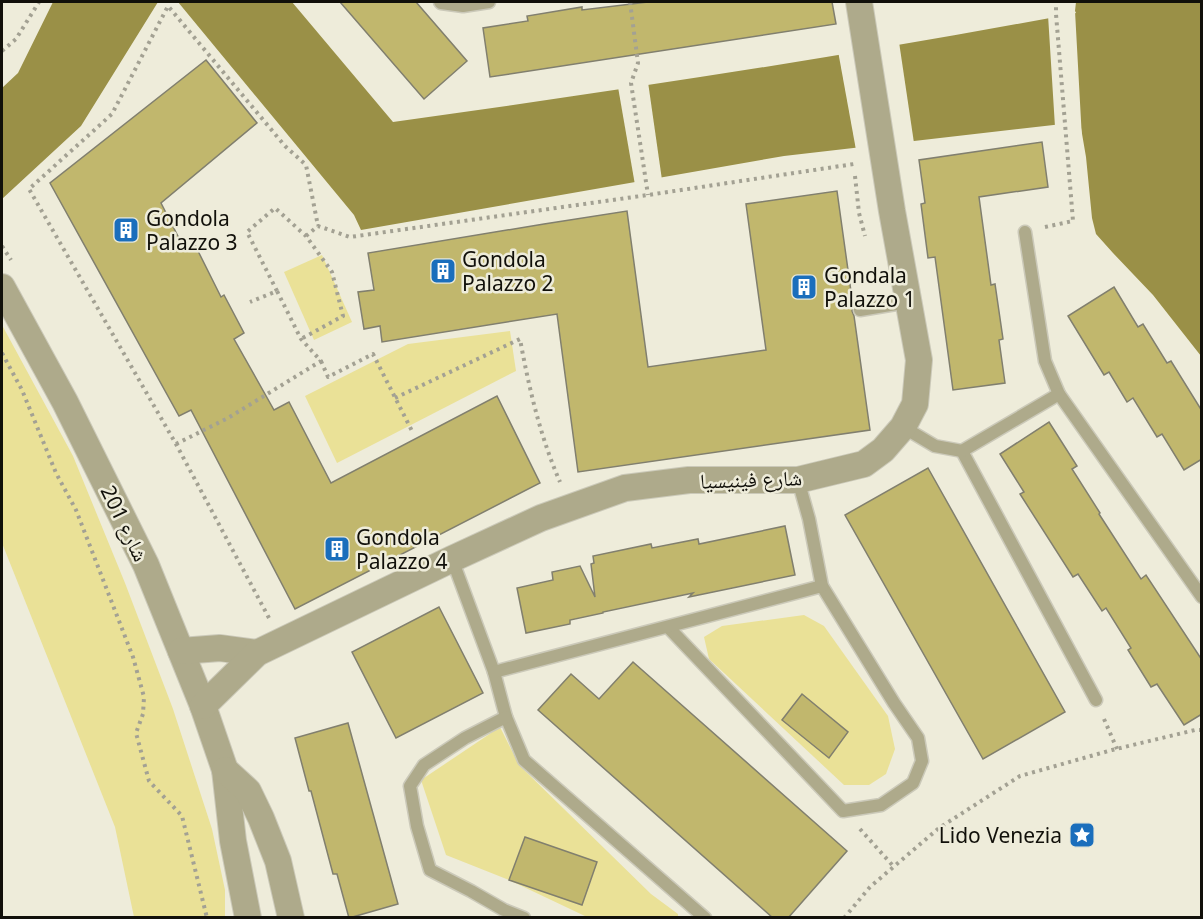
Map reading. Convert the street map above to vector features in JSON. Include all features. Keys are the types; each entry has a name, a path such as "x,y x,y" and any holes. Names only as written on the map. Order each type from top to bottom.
{"street":[{"name":"شارع فينيسيا","path":"203,706 257,653 541,518 625,488 689,480 798,480 864,464 883,450 903,427 915,404 919,360 892,211 860,7"},
{"name":"شارع 201","path":"2,287 64,402 136,545 155,585 203,706 225,770 233,841 249,918"},
{"path":"181,651 220,648 257,653"},
{"name":"شارع 201","path":"225,770 248,791 261,818 278,861 291,918"}],"lane":[{"path":"440,2 463,6 489,2"},
{"path":"1024,232 1045,361 1059,394 1202,597"},
{"path":"860,310 908,302"},
{"path":"903,427 935,446 962,452 1059,394"},
{"path":"962,452 1096,700"},
{"path":"668,627 843,811 880,806 913,783 922,761 918,738 822,586 809,519 798,480"},
{"path":"452,559 494,672 506,717 525,760 705,918"},
{"path":"494,672 822,586"},
{"path":"506,717 465,738 424,765 410,786 417,826 430,870 504,910 524,918"}],"path":[{"path":"2,51 16,39 39,2"},
{"path":"630,2 639,63 631,83 648,195"},
{"path":"1024,232 1073,221 1056,2"},
{"path":"272,625 177,444 29,189 112,114 168,6 285,146 306,165 318,226"},
{"path":"318,226 351,237 854,164 859,213 865,235"},
{"path":"301,339 343,316 332,272 306,236 275,208 247,232 301,339 321,361 328,376 373,354 412,431"},
{"path":"306,236 318,226"},
{"path":"2,246 10,258"},
{"path":"250,302 277,291"},
{"path":"395,398 520,339 529,385 549,456 561,484"},
{"path":"2,353 22,390 56,473 76,510 133,657 144,697 143,714 136,733 149,781 182,816 207,918"},
{"path":"177,444 228,418 321,361"},
{"path":"1096,700 1117,749"},
{"path":"844,918 870,887 939,828 1020,776 1117,749 1202,730"},
{"path":"843,811 894,867"}],"shaded area":[{"path":"53,2 158,2 81,126 2,199 2,88 18,73"},
{"path":"178,2 292,2 393,122 650,85 906,44 1076,13 1076,2 1201,2 1201,356 1153,295 1096,234 1080,122 784,156 361,230 354,215"},
{"path":"322,255 352,322 314,340 284,272"},
{"path":"2,325 73,456 173,709 212,829 225,890 225,917 134,917 115,827 2,543"},
{"path":"510,331 516,371 337,463 305,396 408,344"},
{"path":"804,615 824,626 888,716 895,749 886,774 869,785 844,785 709,659 704,637 722,626"},
{"path":"500,727 519,765 651,894 678,914 678,917 587,917 509,880 446,855 421,780"}],"pier":[{"path":"1075,11 1082,139 1080,139 1078,125 1055,127 1048,15"},
{"path":"899,42 914,143 856,150 838,51"},
{"path":"648,82 662,180 635,185 618,87"}],"building":[{"path":"340,2 416,2 467,61 424,99"},
{"path":"648,2 832,2 836,24 490,77 483,28 528,21 527,16 582,7 582,10"},
{"path":"206,60 257,123 161,203 185,250 195,245 221,297 224,295 244,333 234,339 274,410 289,402 331,483 497,396 540,483 295,609 191,410 179,416 50,183"},
{"path":"1042,142 1048,187 979,197 991,285 995,284 1003,339 999,340 1005,383 953,390 935,257 928,258 921,204 925,203 919,160"},
{"name":"Gondala Palazzo 1","path":"837,191 870,430 578,472 557,314 382,342 380,326 364,329 358,292 374,290 368,253 627,211 648,367 766,350 746,204"},
{"path":"1114,287 1138,327 1143,324 1167,363 1171,361 1202,411 1202,459 1184,470 1162,434 1157,437 1133,398 1127,402 1109,372 1104,375 1068,316"},
{"path":"1049,422 1077,466 1072,469 1099,514 1141,579 1146,575 1202,660 1202,714 1184,725 1157,684 1151,687 1128,650 1131,648 1106,608 1102,611 1078,574 1073,577 1020,494 1024,492 1000,454"},
{"path":"928,468 1065,712 983,759 845,515"},
{"path":"785,526 795,575 603,612 570,620 570,624 526,633 517,588 553,580 552,572 580,566 595,597 591,564 594,563 593,556 651,544 652,548 698,539 699,544"},
{"path":"439,607 483,693 396,738 352,652"},
{"path":"633,662 847,851 788,918 773,918 538,710 571,674 599,699"},
{"path":"802,694 848,732 829,758 782,720"},
{"path":"348,723 398,904 349,918 337,874 333,874 295,738"},
{"path":"525,837 597,862 582,905 509,880"}],"place":[{"name":"Gondola Palazzo 3","path":"126,230"},
{"name":"Gondola Palazzo 2","path":"443,271"},
{"name":"Gondala Palazzo 1","path":"804,287"},
{"name":"Gondola Palazzo 4","path":"337,549"},
{"name":"Lido Venezia","path":"1082,835"}]}
